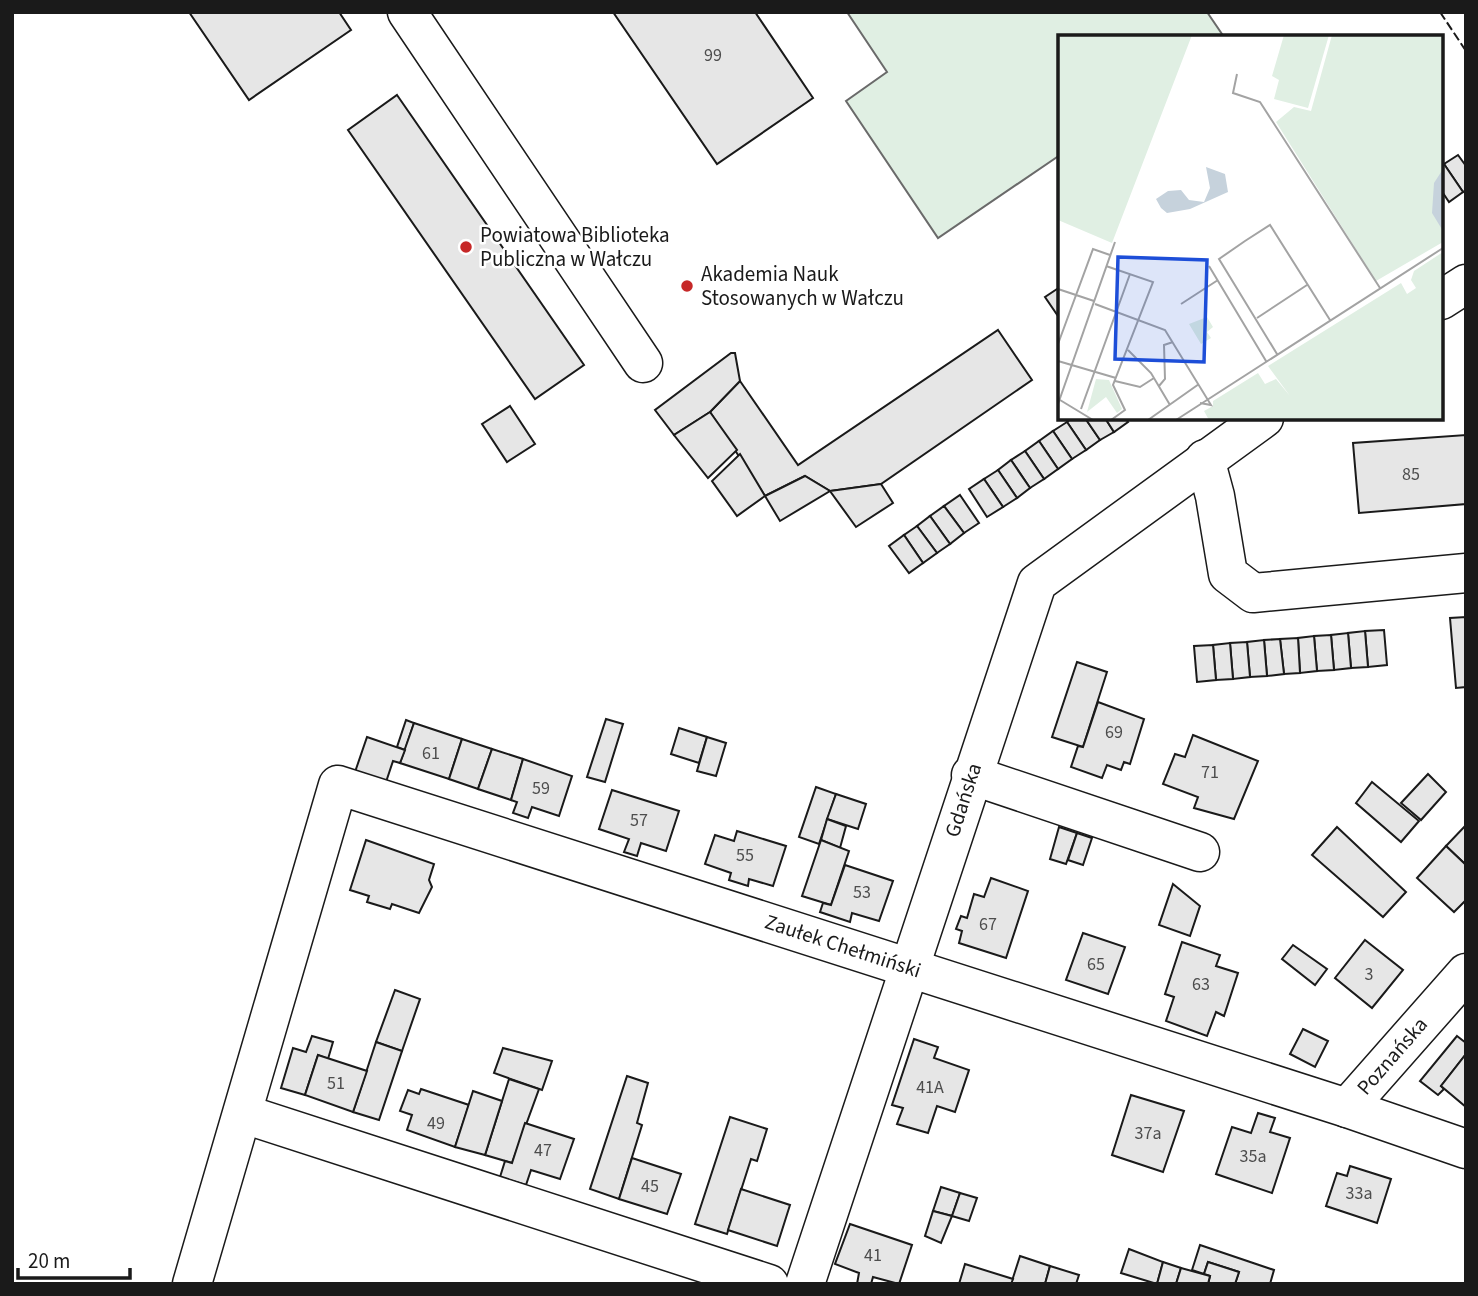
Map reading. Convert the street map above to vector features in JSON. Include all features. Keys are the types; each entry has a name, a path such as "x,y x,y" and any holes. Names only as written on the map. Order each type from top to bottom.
{"street":[{"path":"407,12 643,363"},
{"path":"1443,299 1466,284"},
{"name":"Gdańska","path":"805,1284 971,775 1037,583 1261,420"},
{"path":"1205,459 1216,496 1228,574 1253,593 1466,573"},
{"path":"971,775 1200,852"},
{"name":"Zaułek Chełmiński","path":"244,1114 338,785 1347,1108"},
{"name":"Poznańska","path":"1466,973 1347,1108 1466,1149"},
{"path":"192,1284 244,1114 769,1284"}],"green space":[{"path":"847,12 1207,12 1223,35 1058,35 1058,156 938,238 846,101 887,72"}],"building":[{"path":"189,12 339,12 351,30 249,100"},
{"path":"613,12 755,12 813,98 717,164"},
{"name":"Powiatowa Biblioteka Publiczna w Wałczu","path":"397,95 584,365 535,399 348,130"},
{"path":"1458,155 1466,166 1466,190 1463,192 1444,164"},
{"path":"1443,165 1463,192 1449,202 1443,193"},
{"path":"1058,288 1058,316 1045,297"},
{"path":"998,330 1032,380 881,484 830,491 805,476 765,496 710,412 740,381 798,465"},
{"path":"731,353 735,353 740,381 710,412 674,435 655,410"},
{"path":"510,406 535,444 507,462 482,424"},
{"path":"710,412 737,450 708,478 674,435"},
{"path":"1086,420 1100,440 1086,450 1067,422"},
{"path":"1086,420 1106,420 1114,432 1100,440"},
{"path":"1106,420 1126,420 1128,422 1114,432"},
{"path":"1067,422 1086,450 1072,459 1053,431"},
{"path":"1053,431 1072,459 1058,469 1039,441"},
{"path":"1466,435 1466,504 1359,513 1353,443"},
{"path":"1039,441 1058,469 1044,479 1025,451"},
{"path":"1025,451 1044,479 1030,488 1011,460"},
{"path":"740,454 765,496 737,516 712,481"},
{"path":"1011,460 1030,488 1017,498 998,470"},
{"path":"998,470 1017,498 1003,507 984,479"},
{"path":"805,476 830,491 780,521 765,496"},
{"path":"984,479 1003,507 987,517 969,489"},
{"path":"881,484 893,503 856,527 830,491"},
{"path":"960,495 979,523 964,533 944,506"},
{"path":"944,506 964,533 950,544 930,516"},
{"path":"930,516 950,544 937,553 917,526"},
{"path":"917,526 937,553 923,563 904,535"},
{"path":"904,535 923,563 909,573 889,546"},
{"path":"1466,617 1466,687 1456,688 1450,618"},
{"path":"1384,630 1387,665 1368,667 1365,631"},
{"path":"1365,631 1368,667 1351,668 1348,633"},
{"path":"1348,633 1351,668 1334,670 1331,635"},
{"path":"1331,635 1334,670 1317,671 1314,636"},
{"path":"1314,636 1317,671 1300,673 1298,638"},
{"path":"1298,638 1300,673 1284,674 1280,639"},
{"path":"1280,639 1284,674 1267,676 1264,640"},
{"path":"1264,640 1267,676 1250,677 1247,642"},
{"path":"1247,642 1250,677 1233,679 1230,643"},
{"path":"1230,643 1233,679 1216,680 1213,645"},
{"path":"1213,645 1216,680 1197,682 1194,646"},
{"path":"1077,662 1107,672 1083,747 1052,737"},
{"path":"1098,702 1144,719 1130,764 1124,762 1121,770 1107,765 1102,778 1071,767 1078,746 1083,747"},
{"path":"606,719 623,724 605,782 587,777"},
{"path":"406,720 414,723 405,750 397,747"},
{"path":"414,723 462,739 449,779 400,763"},
{"path":"679,728 707,737 699,763 671,754"},
{"path":"1193,735 1258,761 1234,819 1194,808 1198,797 1163,784 1175,754 1185,757"},
{"path":"367,737 405,750 400,763 393,761 386,782 355,772"},
{"path":"707,737 726,743 716,776 697,771"},
{"path":"462,739 492,749 478,789 449,779"},
{"path":"492,749 523,759 511,800 478,789"},
{"path":"523,759 572,776 559,816 532,807 528,818 513,813 517,802 511,800"},
{"path":"1428,774 1446,792 1421,820 1401,803"},
{"path":"1372,782 1419,821 1401,842 1356,803"},
{"path":"816,787 836,794 819,844 799,837"},
{"path":"612,790 679,811 666,851 641,843 637,856 624,852 629,839 599,829"},
{"path":"836,794 866,804 858,829 827,819"},
{"path":"827,819 846,826 840,848 821,840"},
{"path":"1466,825 1466,865 1446,846"},
{"path":"1059,827 1077,833 1066,864 1050,859"},
{"path":"1337,827 1406,892 1383,917 1312,855"},
{"path":"737,831 786,846 773,886 749,879 748,886 729,880 731,873 705,864 715,835 734,841"},
{"path":"1077,833 1092,838 1083,865 1068,860"},
{"path":"366,840 434,864 429,880 432,887 419,913 392,904 390,909 367,902 369,896 350,890"},
{"path":"821,840 849,851 831,905 802,896"},
{"path":"1446,846 1466,865 1466,900 1454,912 1417,878"},
{"path":"845,865 893,881 879,921 852,913 850,922 820,912 823,903 831,905"},
{"path":"991,878 1028,891 1006,958 959,943 962,931 956,929 961,916 967,918 974,894 984,897"},
{"path":"1173,884 1200,906 1190,936 1159,925"},
{"path":"1083,933 1125,947 1108,994 1066,980"},
{"path":"1365,940 1403,970 1372,1008 1335,978"},
{"path":"1182,942 1220,955 1216,966 1238,973 1224,1016 1216,1012 1207,1036 1166,1021 1174,997 1165,994"},
{"path":"1293,945 1327,969 1315,985 1282,959"},
{"path":"395,990 420,999 402,1051 376,1042"},
{"path":"1303,1029 1328,1041 1315,1067 1290,1054"},
{"path":"312,1036 333,1042 328,1059 318,1055 305,1095 281,1088 293,1048 306,1052"},
{"path":"1457,1036 1466,1043 1466,1054 1441,1086 1444,1089 1438,1095 1420,1081"},
{"path":"914,1039 938,1047 934,1058 969,1070 955,1112 937,1106 928,1133 897,1124 903,1108 892,1105"},
{"path":"376,1042 402,1051 379,1120 353,1112"},
{"path":"503,1048 552,1061 542,1090 494,1073"},
{"path":"1466,1054 1466,1107 1441,1086"},
{"path":"318,1055 367,1071 353,1112 305,1095"},
{"path":"627,1076 648,1083 637,1123 642,1125 619,1199 590,1189"},
{"path":"509,1079 539,1089 512,1163 485,1155"},
{"path":"421,1089 469,1105 455,1147 407,1130 412,1115 400,1111 408,1090 419,1094"},
{"path":"473,1091 502,1101 485,1155 455,1147"},
{"path":"1131,1095 1184,1111 1163,1172 1112,1155"},
{"path":"1258,1113 1275,1118 1270,1132 1290,1138 1272,1193 1216,1174 1232,1127 1251,1133"},
{"path":"730,1117 767,1129 757,1161 751,1159 727,1234 695,1224"},
{"path":"525,1123 574,1139 560,1179 531,1170 526,1185 500,1177 505,1161 512,1163"},
{"path":"632,1158 681,1174 667,1214 619,1199"},
{"path":"1350,1166 1391,1179 1377,1223 1326,1206 1337,1173 1347,1176"},
{"path":"941,1187 960,1193 952,1216 933,1211"},
{"path":"741,1189 790,1205 777,1246 728,1230"},
{"path":"960,1193 977,1198 969,1221 952,1216"},
{"path":"933,1211 952,1216 941,1243 925,1236"},
{"path":"850,1224 912,1245 899,1284 873,1277 871,1284 857,1284 859,1273 835,1264"},
{"path":"1200,1245 1274,1270 1270,1284 1235,1284 1239,1272 1208,1262 1204,1274 1192,1270"},
{"path":"1129,1249 1163,1262 1157,1284 1121,1273"},
{"path":"1020,1256 1050,1266 1045,1284 1011,1284"},
{"path":"1163,1262 1181,1268 1176,1284 1157,1284"},
{"path":"1208,1262 1239,1272 1235,1284 1208,1284 1210,1276 1204,1274"},
{"path":"965,1264 1013,1279 1011,1284 959,1284"},
{"path":"1050,1266 1079,1275 1076,1284 1045,1284"},
{"path":"1181,1268 1210,1276 1208,1284 1176,1284"}],"fence":[{"path":"1440,12 1466,51"}],"place":[{"name":"Powiatowa Biblioteka Publiczna w Wałczu","path":"466,247"},
{"name":"Akademia Nauk Stosowanych w Wałczu","path":"687,286"}]}
